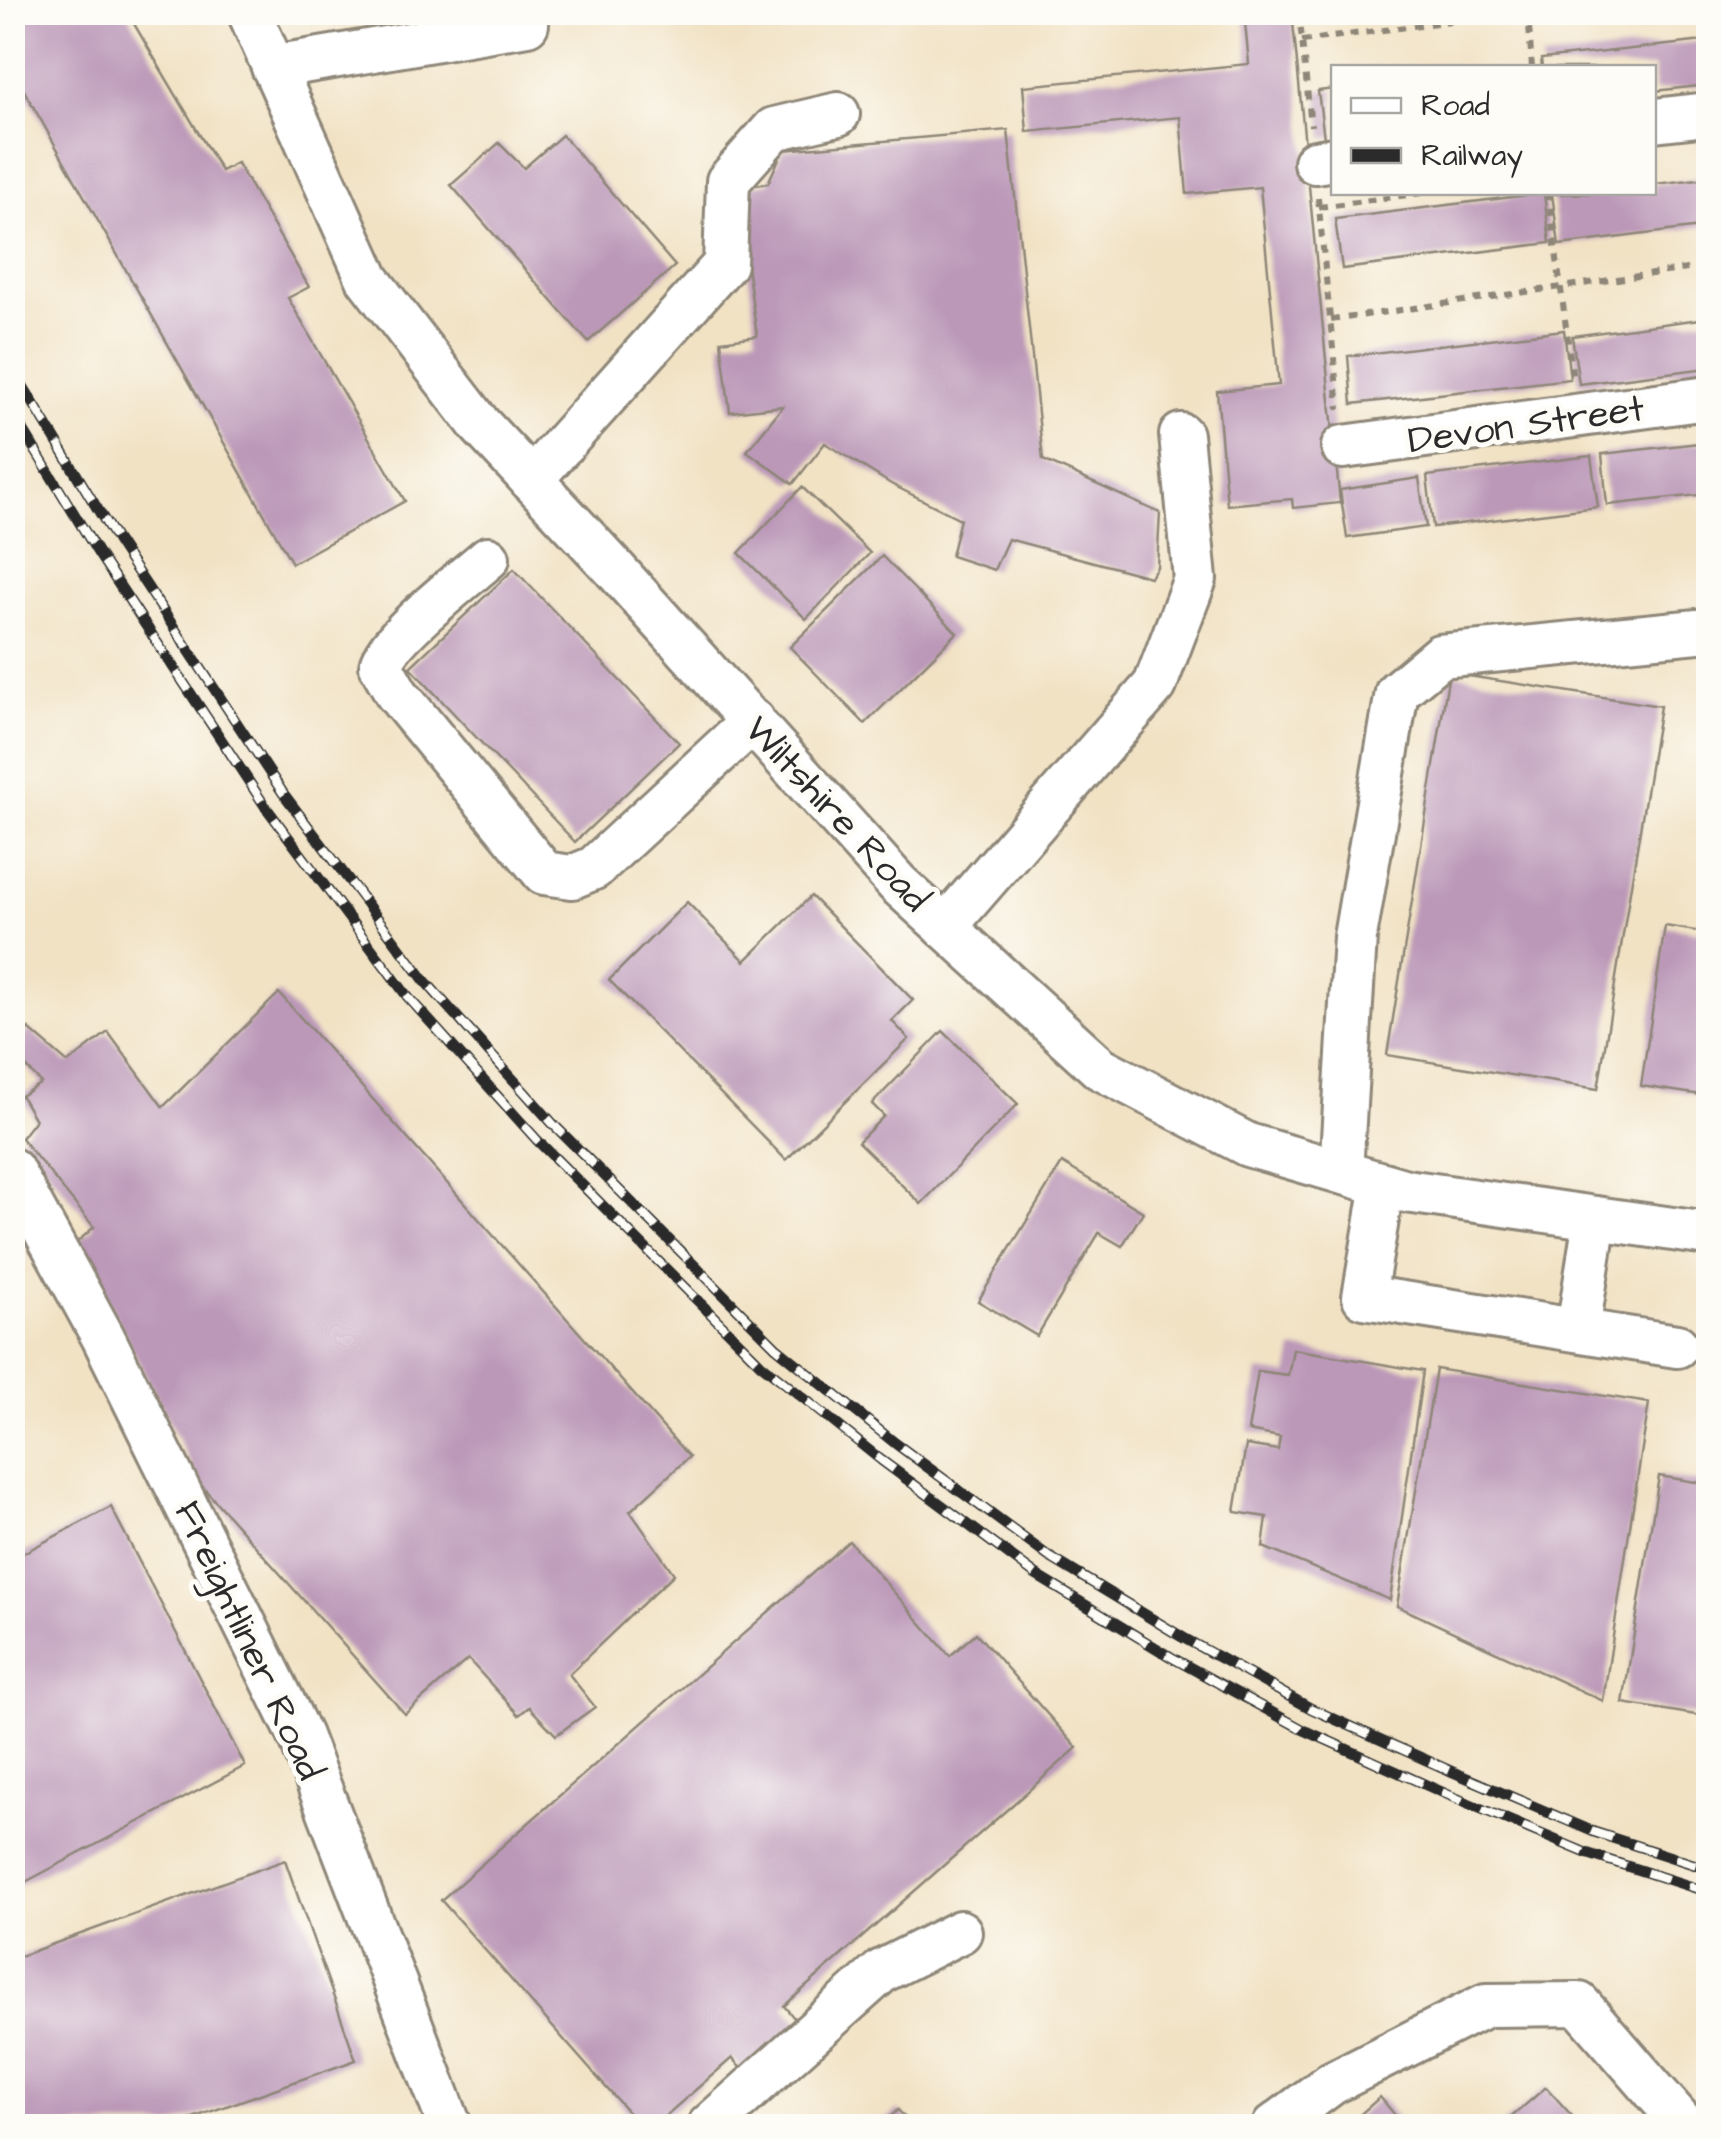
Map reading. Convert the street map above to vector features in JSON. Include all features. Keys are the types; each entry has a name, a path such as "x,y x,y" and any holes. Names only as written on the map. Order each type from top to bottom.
{"street":[{"name":"Wiltshire Road","path":"249,12 368,279 480,426 898,884 1100,1068 1248,1145 1406,1191 1708,1234"},
{"path":"273,66 526,24 526,12"},
{"path":"531,480 725,264 728,182 774,129 838,114"},
{"path":"1656,120 1708,114"},
{"name":"Devon Street","path":"1344,447 1708,398"},
{"path":"945,927 1155,685 1195,579 1181,436"},
{"path":"488,558 397,639 382,656 381,666 397,694 544,873 572,878 594,868 752,721"},
{"path":"1341,1172 1355,936 1397,692 1440,656 1708,630"},
{"name":"Freightliner Road","path":"12,1170 104,1337 300,1736 450,2126"},
{"path":"1382,1184 1364,1297 1677,1346"},
{"path":"1578,1330 1594,1218"},
{"path":"709,2126 882,1970 960,1932"},
{"path":"1274,2126 1332,2082 1486,2005 1579,2004 1685,2126"}],"path":[{"path":"1299,12 1324,161 1319,207 1344,447"},
{"path":"1302,41 1518,12"},
{"path":"1528,12 1532,65"},
{"path":"1706,12 1708,34"},
{"path":"1319,207 1408,195"},
{"path":"1548,195 1575,394"},
{"path":"1330,320 1708,266"}],"building":[{"path":"29,12 127,12 221,171 237,163 309,287 288,298 405,501 292,563 12,69 12,22"},
{"path":"1244,12 1292,12 1340,503 1293,508 1292,499 1227,505 1217,391 1279,385 1260,187 1187,194 1180,117 1027,132 1023,86 1249,64"},
{"path":"1704,41 1708,85 1656,91 1656,65 1542,65 1541,59"},
{"path":"1331,89 1331,137 1324,138 1318,91"},
{"path":"1008,130 1043,460 1160,513 1157,567 1150,577 1008,539 994,570 951,556 960,519 891,484 825,443 793,484 747,451 783,406 730,412 721,341 757,336 736,188 768,183 783,150"},
{"path":"562,135 675,266 588,342 451,185 499,143 524,168"},
{"path":"1708,178 1708,226 1559,245 1552,195 1656,195 1656,184"},
{"path":"1544,195 1550,243 1342,269 1335,219"},
{"path":"1708,318 1708,368 1579,384 1572,336"},
{"path":"1564,330 1570,379 1352,404 1348,356"},
{"path":"1708,442 1708,494 1607,505 1602,454"},
{"path":"1591,456 1598,507 1433,527 1427,476"},
{"path":"1419,478 1426,527 1347,538 1340,490"},
{"path":"802,487 870,553 806,619 739,553"},
{"path":"882,556 957,633 865,724 790,647"},
{"path":"514,569 679,743 575,842 410,667"},
{"path":"1449,673 1660,706 1598,1089 1387,1055"},
{"path":"811,896 913,1000 892,1021 909,1039 786,1160 609,980 687,902 745,961"},
{"path":"1665,926 1708,933 1708,1096 1641,1086"},
{"path":"279,993 689,1457 630,1511 674,1574 569,1674 595,1707 556,1735 529,1707 519,1715 468,1659 405,1714 201,1485 97,1280 73,1246 94,1227 21,1138 35,1120 21,1096 41,1083 12,1051 29,1029 68,1063 108,1032 163,1107"},
{"path":"943,1031 1018,1104 921,1204 858,1142 884,1116 872,1104"},
{"path":"1062,1163 1143,1212 1122,1246 1099,1233 1037,1336 978,1301"},
{"path":"1293,1349 1423,1371 1390,1600 1263,1547 1267,1517 1235,1512 1246,1445 1278,1450 1280,1437 1248,1431 1258,1371 1288,1375"},
{"path":"1436,1369 1649,1403 1603,1701 1397,1606"},
{"path":"1659,1476 1708,1484 1708,1717 1623,1703"},
{"path":"111,1507 245,1766 12,1889 12,1559"},
{"path":"849,1541 950,1656 976,1633 1077,1748 784,2006 804,2030 749,2078 732,2058 654,2126 640,2126 441,1900"},
{"path":"285,1860 356,2060 170,2126 12,2126 12,1959"},
{"path":"1546,2087 1581,2126 1501,2126"},
{"path":"1380,2097 1404,2126 1347,2126"},
{"path":"898,2110 913,2126 879,2126"}],"railway":[{"path":"12,368 117,541 283,793 425,981 554,1125 776,1347 895,1443 1048,1556 1182,1637 1312,1709 1453,1772 1594,1832 1708,1869"},
{"path":"12,412 98,553 265,806 407,996 537,1140 761,1364 881,1460 1036,1575 1171,1657 1302,1729 1444,1793 1586,1853 1708,1892"}]}
